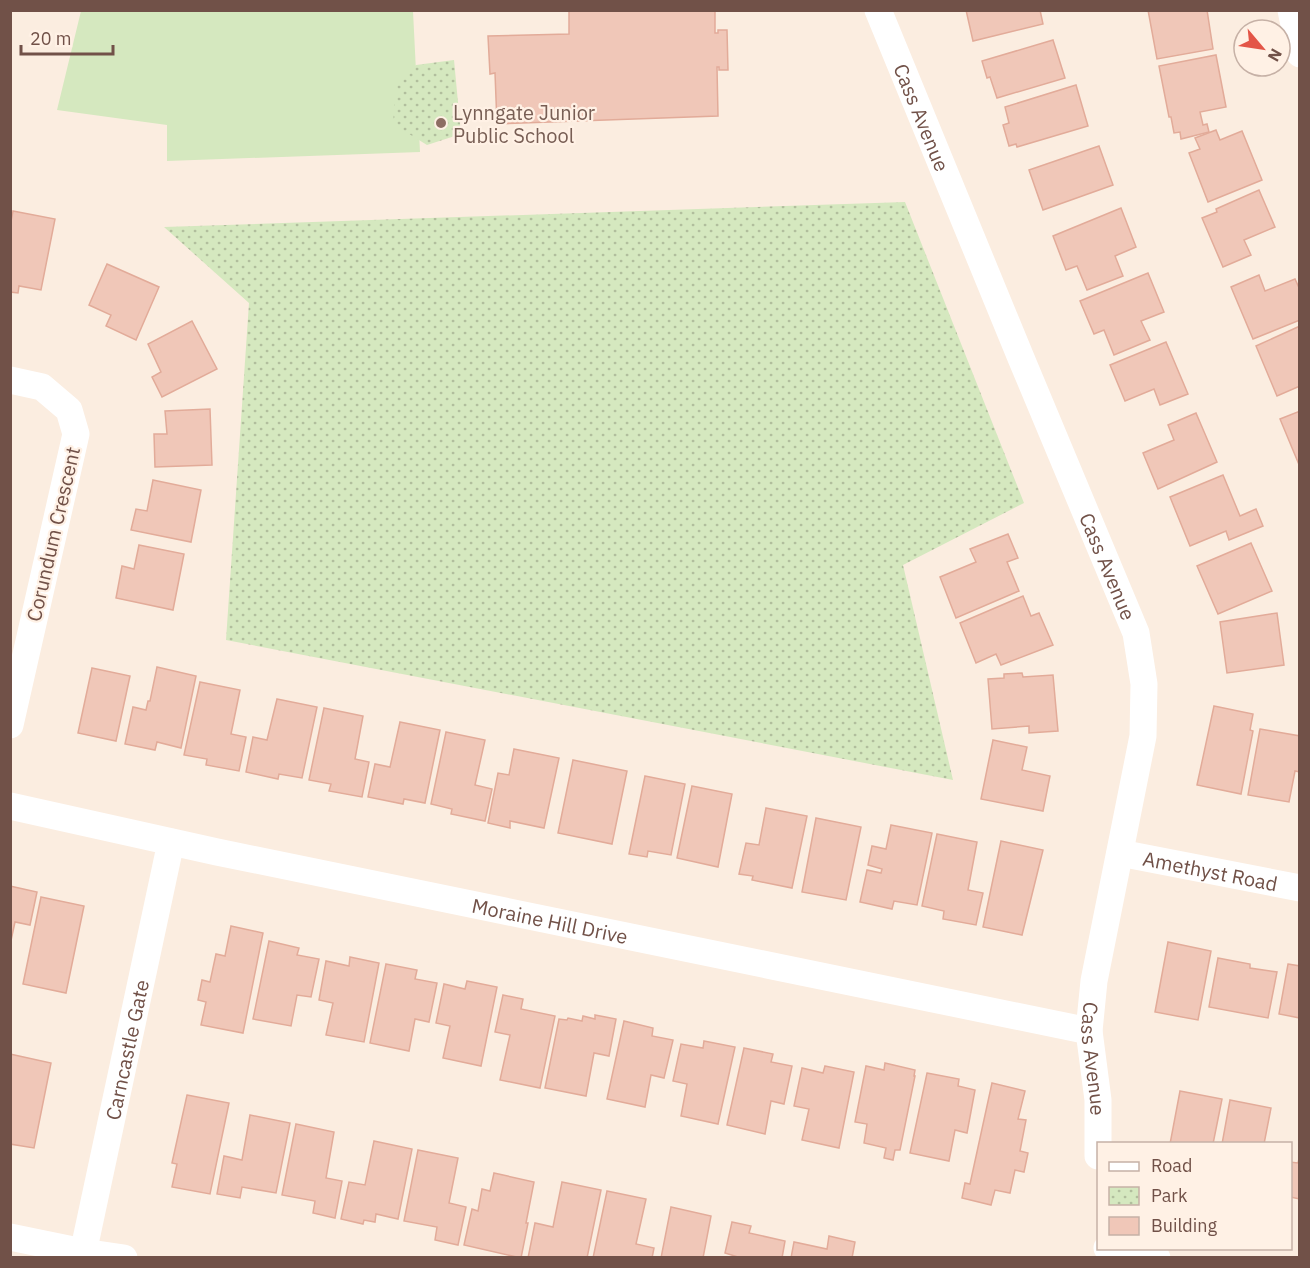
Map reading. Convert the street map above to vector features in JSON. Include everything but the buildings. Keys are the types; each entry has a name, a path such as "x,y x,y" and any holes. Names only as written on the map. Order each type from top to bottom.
{"street":[{"name":"Cass Avenue","path":"878,10 1136,633 1144,684 1143,736 1094,981 1089,1031 1098,1100 1098,1142"},
{"path":"1291,10 1299,54"},
{"name":"Corundum Crescent","path":"10,380 42,387 69,410 76,434 10,725"},
{"name":"Moraine Hill Drive","path":"10,806 171,842 1089,1031"},
{"name":"Carncastle Gate","path":"83,1255 171,842"},
{"name":"Amethyst Road","path":"1120,853 1299,888"},
{"path":"10,1237 83,1255 124,1257"},
{"path":"1118,1250 1157,1257"}],"green space":[{"path":"81,11 413,11 420,152 167,161 167,125 57,110"},
{"path":"454,60 461,134 427,145 393,124 396,80 416,65"},
{"path":"905,202 1024,503 903,565 953,780 226,640 249,303 164,227"}],"place":[{"name":"Lynngate Junior Public School","path":"441,123"}]}
